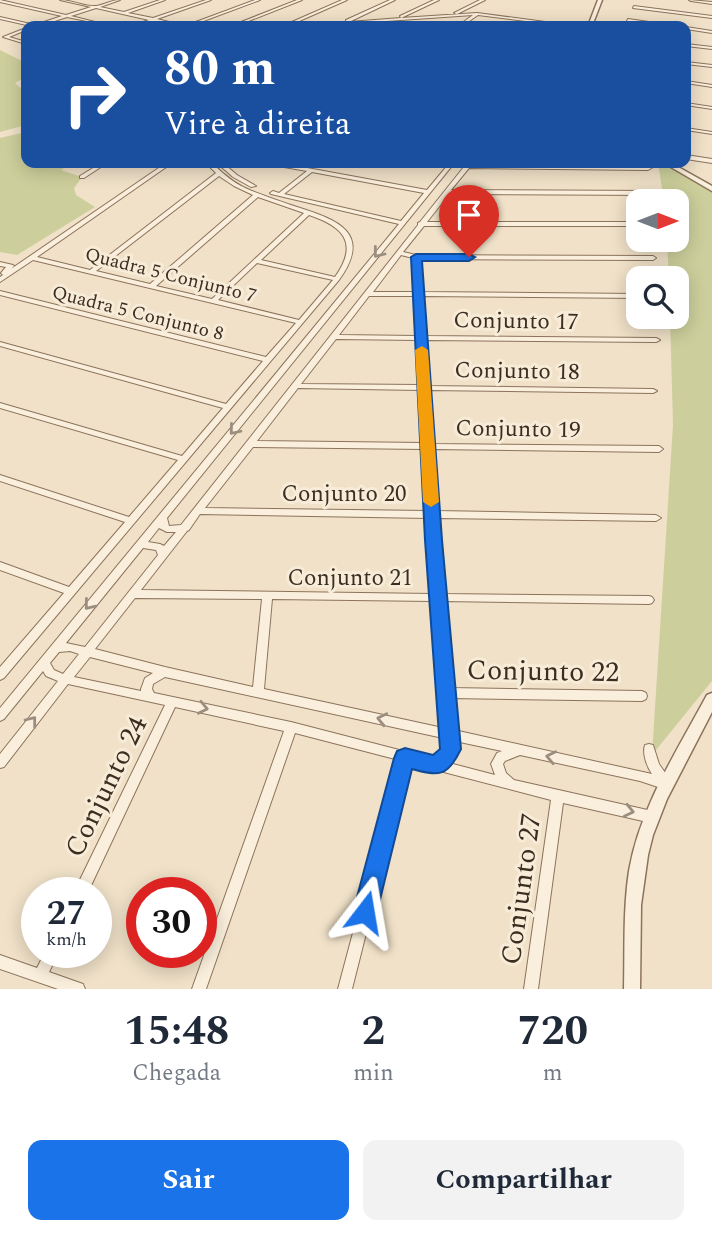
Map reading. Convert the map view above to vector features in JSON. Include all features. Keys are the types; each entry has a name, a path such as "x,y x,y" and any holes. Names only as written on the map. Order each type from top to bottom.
{"street":[{"path":"0,8 26,0"},
{"path":"62,0 157,21"},
{"path":"52,21 118,0"},
{"path":"123,13 163,0"},
{"path":"149,21 209,0"},
{"path":"195,21 250,0"},
{"path":"201,21 258,0"},
{"path":"246,21 300,0"},
{"path":"296,21 345,0"},
{"path":"345,21 393,0"},
{"path":"401,17 437,0"},
{"path":"456,13 483,0"},
{"path":"592,21 600,0"},
{"path":"691,0 712,3"},
{"path":"0,1 88,21"},
{"path":"635,7 712,17"},
{"path":"467,21 477,14"},
{"path":"382,21 477,14 533,21"},
{"path":"0,19 21,23"},
{"path":"628,20 635,21"},
{"path":"691,29 712,32"},
{"path":"21,30 5,37 21,42"},
{"path":"691,46 712,48"},
{"path":"691,63 712,66"},
{"path":"691,83 712,86"},
{"path":"691,105 712,108"},
{"path":"691,130 712,133"},
{"path":"691,158 712,161"},
{"path":"82,177 96,168"},
{"path":"0,278 34,258 162,168"},
{"path":"0,675 337,279 351,258 352,250 345,232 335,223 258,194 218,174 213,168"},
{"path":"227,168 249,184 279,195 400,225 404,232 417,228 626,224"},
{"path":"300,168 427,192"},
{"path":"0,716 448,168"},
{"path":"0,762 200,511 269,418 465,168"},
{"path":"676,168 712,189"},
{"path":"279,195 311,170"},
{"path":"92,271 218,174"},
{"path":"442,175 457,178"},
{"path":"446,192 626,193"},
{"path":"152,286 258,194"},
{"path":"214,301 308,212"},
{"path":"398,253 416,257 653,258"},
{"path":"416,257 449,755 434,765"},
{"name":"Quadra 5 Conjunto 7","path":"34,258 300,322"},
{"path":"255,261 337,279"},
{"path":"0,264 11,266 0,278"},
{"name":"Quadra 5 Conjunto 8","path":"0,294 268,360"},
{"path":"369,294 626,296"},
{"path":"334,308 341,314 352,314"},
{"path":"321,323 332,324 335,334"},
{"name":"Conjunto 17","path":"335,334 421,338 656,340"},
{"path":"0,344 228,407"},
{"name":"Conjunto 18","path":"296,386 653,391"},
{"path":"268,387 272,398 287,397"},
{"path":"0,405 184,459"},
{"path":"249,412 264,410 269,418"},
{"name":"Conjunto 19","path":"250,444 659,449"},
{"path":"0,478 131,521"},
{"name":"Conjunto 20","path":"200,511 431,512 656,518"},
{"path":"162,516 163,526 167,529 186,528"},
{"path":"140,544 160,547 163,557"},
{"path":"0,566 71,592"},
{"name":"Conjunto 21","path":"134,594 267,597 437,595 649,600"},
{"path":"258,690 267,597"},
{"path":"55,648 71,647 166,672 258,690 667,784"},
{"path":"44,661 50,673 64,679 291,727 510,785 652,817"},
{"path":"150,696 146,690 149,681 166,672"},
{"name":"Conjunto 22","path":"444,693 642,696"},
{"path":"634,988 639,858 652,817 667,784 712,699"},
{"name":"Conjunto 24","path":"88,877 173,701"},
{"path":"199,989 291,727"},
{"path":"649,749 654,767 667,784"},
{"path":"510,785 501,776 497,764 501,757 517,750"},
{"path":"345,989 405,758"},
{"name":"Conjunto 27","path":"531,989 558,795"},
{"path":"0,962 78,989"},
{"path":"40,976 44,968"}],"green space":[{"path":"0,50 21,60 21,80 15,83 21,88 21,126 0,132"},
{"path":"21,133 21,168 64,168 61,170 82,177 74,188 76,195 95,207 17,255 0,252 0,138"},
{"path":"659,168 676,168 712,189 712,681 652,755 673,425 670,329 689,329 689,266 668,266 668,252 690,252 690,189 662,189"}],"slow traffic":[{"path":"422,350 431,502"}],"route":[{"path":"365,912 405,758 434,765 445,760 450,749 433,540 416,257 469,257"}]}
